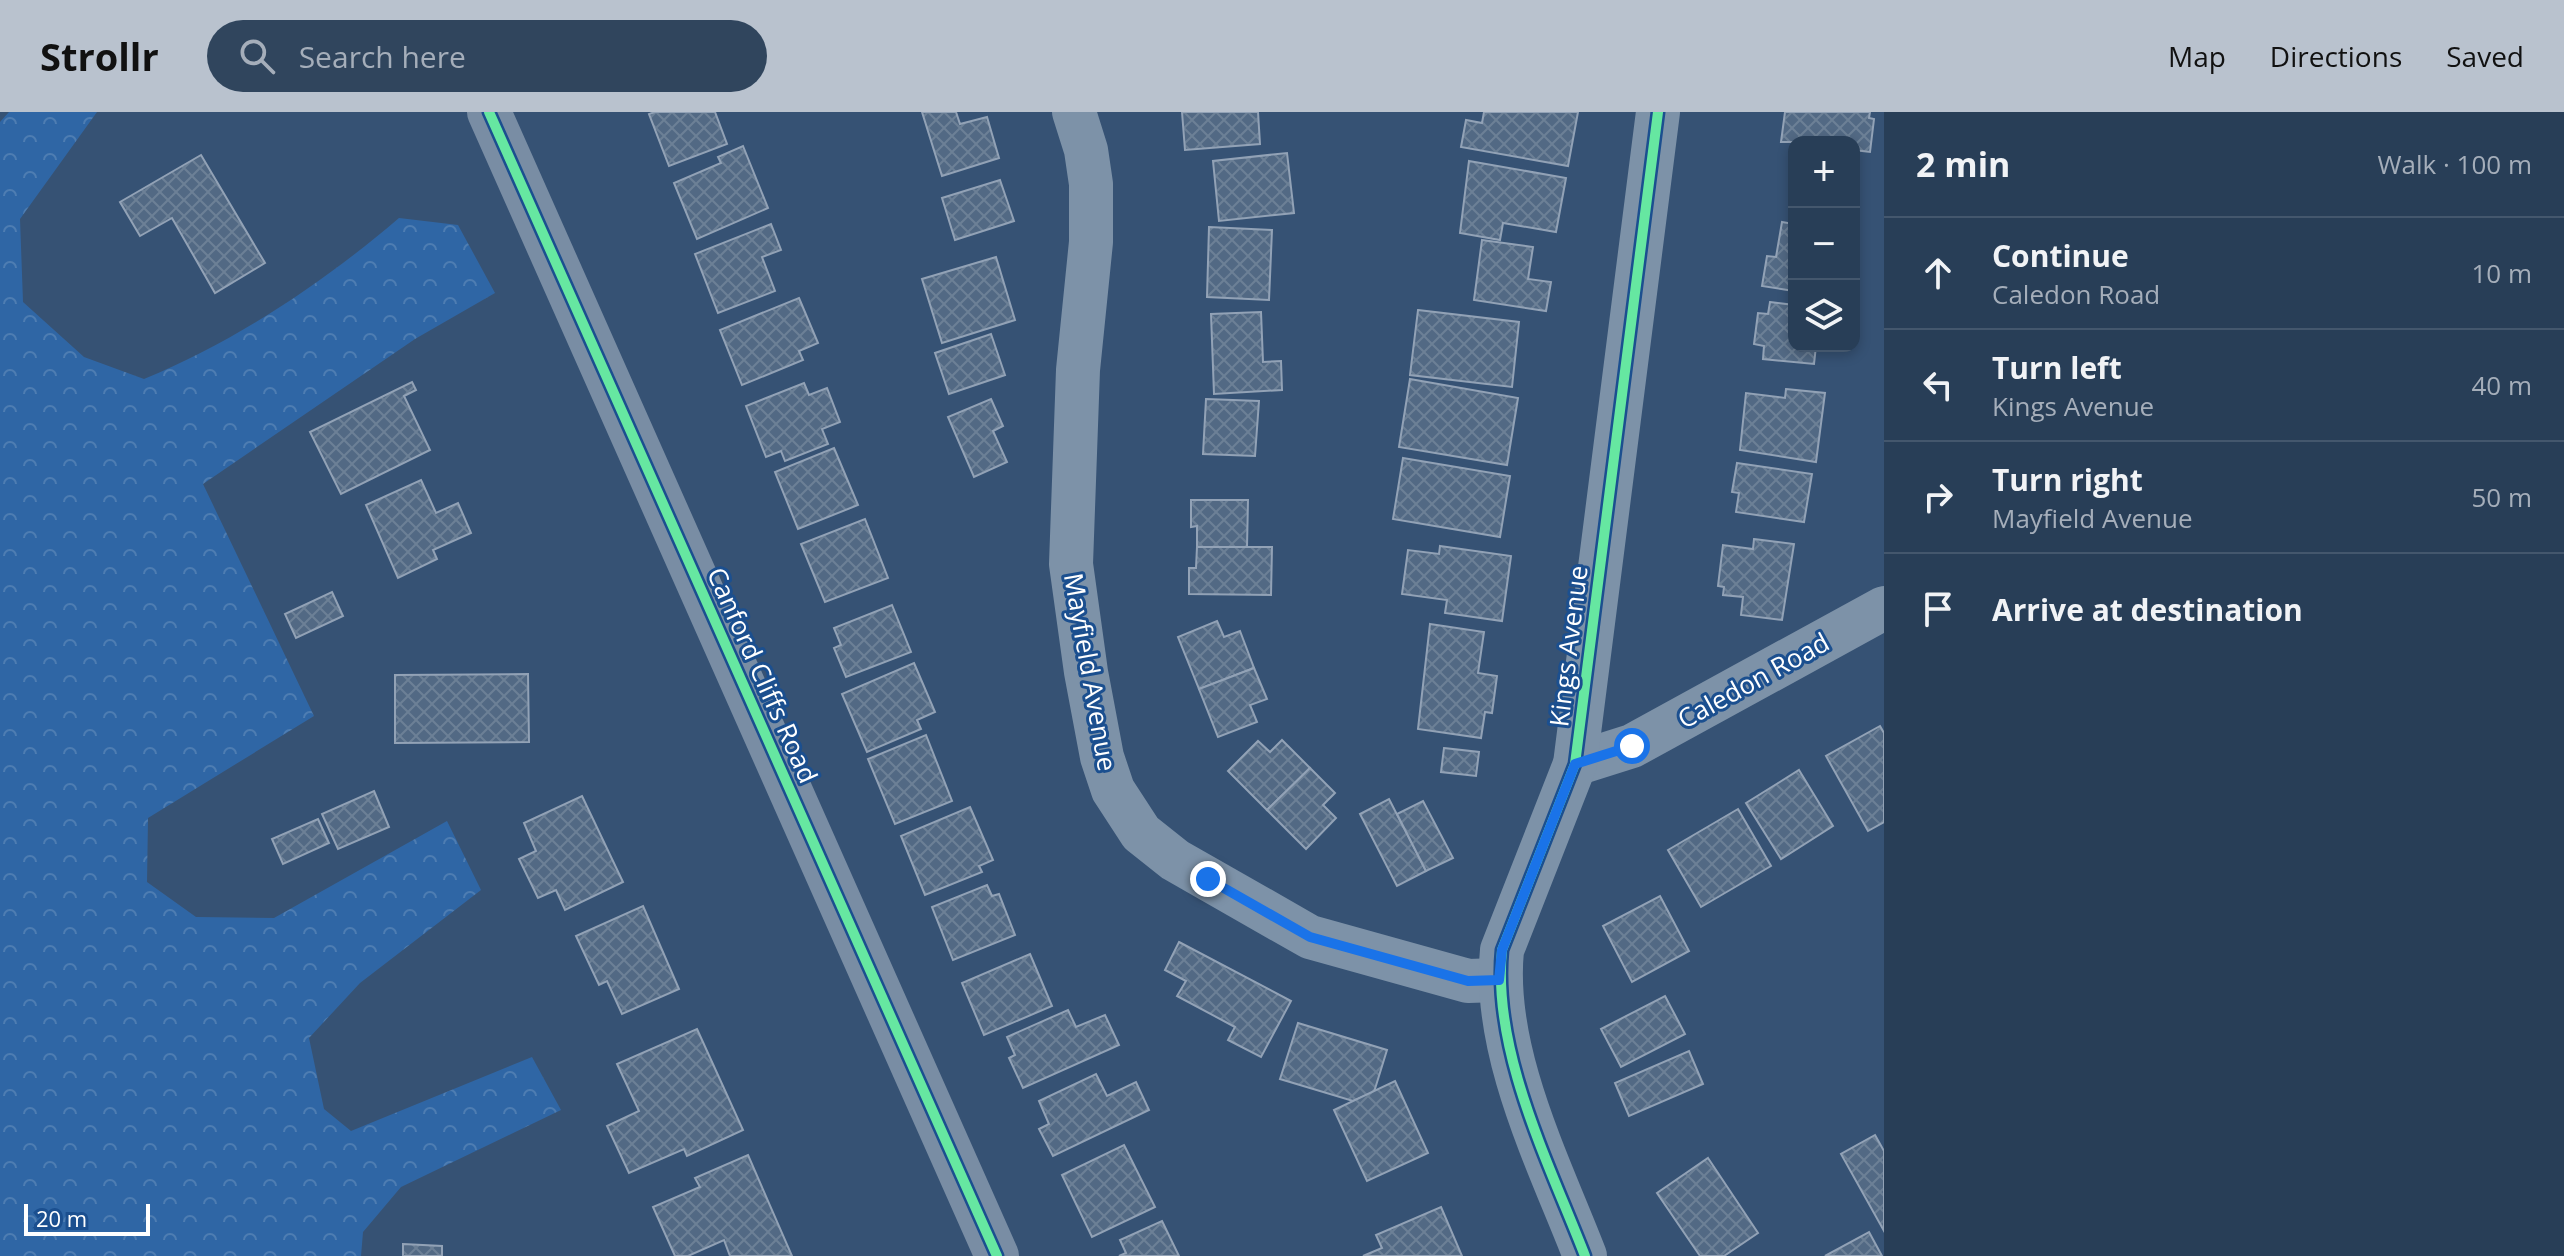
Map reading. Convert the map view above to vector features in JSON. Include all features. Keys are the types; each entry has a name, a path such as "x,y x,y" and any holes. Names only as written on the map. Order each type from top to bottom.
{"street":[{"name":"Canford Cliffs Road","path":"489,112 997,1256"},
{"name":"Mayfield Avenue","path":"1074,112 1086,150 1091,228 1078,370 1071,564 1102,757 1113,790 1141,833 1175,860 1310,937 1468,981 1499,980"},
{"name":"Kings Avenue","path":"1585,1256 1521,1092 1499,980 1502,950 1575,764 1658,112"},
{"name":"Caledon Road","path":"1575,764 1632,746 1884,608"}],"green space":[{"path":"9,112 97,112 20,219 23,302 84,357 144,379 178,364 278,309 399,218 458,225 495,293 415,339 203,484 314,716 148,818 147,882 196,917 274,918 447,821 481,890 360,983 309,1038 324,1109 351,1131 532,1057 561,1110 401,1187 363,1232 361,1256 0,1256 0,122"}],"building":[{"path":"715,112 727,144 669,166 649,114"},
{"path":"922,112 956,112 960,124 987,117 999,158 942,176"},
{"path":"1182,112 1258,112 1260,144 1185,150"},
{"path":"1484,112 1578,112 1568,166 1461,147 1466,120 1482,123"},
{"path":"1785,112 1870,112 1869,118 1874,119 1870,152 1860,151 1860,136 1788,136 1788,142 1781,142"},
{"path":"743,146 768,208 697,239 674,183 721,163 718,157"},
{"path":"1287,153 1294,213 1219,221 1213,161"},
{"path":"201,155 265,263 215,293 172,218 140,236 120,202"},
{"path":"1469,161 1566,178 1556,232 1503,223 1500,240 1460,233"},
{"path":"1000,180 1014,221 955,240 942,198"},
{"path":"1782,222 1788,223 1788,290 1762,286 1767,256 1776,257"},
{"path":"771,224 781,250 762,257 775,291 718,313 695,254"},
{"path":"1209,227 1272,230 1269,300 1207,297"},
{"path":"1482,240 1533,247 1528,279 1551,282 1546,311 1474,300"},
{"path":"996,257 1015,320 942,343 922,279"},
{"path":"799,298 818,343 799,351 803,360 742,385 720,330"},
{"path":"1770,302 1788,304 1788,352 1815,352 1814,364 1763,359 1764,346 1754,344 1758,313 1768,314"},
{"path":"1418,310 1519,322 1512,387 1410,375"},
{"path":"1261,312 1263,362 1281,361 1282,390 1214,394 1211,314"},
{"path":"991,334 1005,375 949,394 935,353"},
{"path":"1410,379 1518,398 1507,465 1399,447"},
{"path":"412,382 416,390 404,396 430,450 341,494 310,432"},
{"path":"804,383 809,395 827,388 840,422 822,429 828,444 785,461 781,451 766,457 746,406"},
{"path":"1786,389 1825,393 1816,462 1740,450 1746,393 1785,398"},
{"path":"991,399 1003,426 993,431 1007,462 974,477 948,417"},
{"path":"1206,399 1259,401 1255,456 1203,454"},
{"path":"834,448 858,505 798,529 775,472"},
{"path":"1403,458 1510,476 1500,537 1393,519"},
{"path":"1737,463 1812,474 1804,522 1736,512 1739,493 1732,492"},
{"path":"421,480 436,513 458,503 471,533 433,550 437,559 398,578 366,505"},
{"path":"1191,500 1248,500 1247,547 1197,547 1197,526 1191,527"},
{"path":"865,519 888,578 825,602 801,544"},
{"path":"1754,539 1794,544 1782,620 1741,615 1743,597 1723,595 1724,587 1718,586 1723,545 1753,549"},
{"path":"1440,546 1511,556 1502,621 1445,613 1447,600 1402,594 1408,550 1439,554"},
{"path":"1197,547 1272,547 1271,595 1189,594 1189,568 1196,568"},
{"path":"332,592 343,616 296,638 285,614"},
{"path":"892,605 911,652 846,677 834,648 841,645 834,628"},
{"path":"1217,621 1224,637 1240,631 1254,668 1199,689 1178,637"},
{"path":"1430,624 1484,632 1478,673 1497,676 1492,713 1485,712 1481,738 1418,729"},
{"path":"914,663 935,712 917,720 921,729 867,752 842,694"},
{"path":"1254,668 1267,699 1250,705 1257,722 1218,737 1199,689"},
{"path":"528,674 529,742 395,743 395,675"},
{"path":"1880,726 1884,733 1884,822 1868,831 1826,756"},
{"path":"926,735 952,801 895,824 868,759"},
{"path":"1282,740 1310,768 1267,810 1228,771 1258,741 1270,752"},
{"path":"1444,748 1479,752 1476,776 1441,772"},
{"path":"1310,768 1335,793 1323,805 1336,818 1306,849 1267,810"},
{"path":"1799,770 1833,826 1781,859 1746,803"},
{"path":"374,791 389,827 338,849 322,814"},
{"path":"582,796 623,882 565,910 556,890 538,898 519,859 536,851 524,823"},
{"path":"1389,799 1426,871 1397,886 1360,814"},
{"path":"1423,801 1453,858 1426,871 1397,814"},
{"path":"970,807 993,860 979,866 982,872 925,895 901,836"},
{"path":"1738,809 1771,866 1701,907 1668,850"},
{"path":"318,819 329,843 283,864 272,839"},
{"path":"987,885 992,896 999,894 1015,935 953,960 932,907"},
{"path":"1660,896 1689,951 1632,982 1603,926"},
{"path":"643,906 679,989 622,1014 607,981 599,985 576,936"},
{"path":"1179,942 1291,1001 1261,1057 1228,1040 1235,1027 1177,996 1186,981 1165,970"},
{"path":"1030,954 1052,1006 984,1035 962,983"},
{"path":"1665,996 1685,1034 1621,1067 1601,1029"},
{"path":"1068,1010 1076,1027 1105,1015 1119,1045 1023,1088 1009,1058 1015,1055 1007,1037"},
{"path":"1298,1023 1387,1050 1374,1092 1353,1101 1280,1079"},
{"path":"697,1029 743,1130 687,1156 684,1149 629,1173 607,1126 639,1111 617,1064"},
{"path":"1689,1051 1703,1084 1629,1116 1615,1083"},
{"path":"1096,1074 1107,1096 1136,1082 1149,1110 1053,1156 1039,1129 1049,1124 1039,1101"},
{"path":"1395,1081 1428,1153 1367,1181 1334,1110"},
{"path":"1875,1135 1884,1151 1884,1231 1841,1154"},
{"path":"1124,1145 1155,1207 1092,1237 1062,1175"},
{"path":"748,1155 792,1256 730,1256 724,1240 688,1256 675,1256 653,1207 700,1187 695,1178"},
{"path":"1708,1158 1758,1233 1724,1256 1700,1256 1657,1193"},
{"path":"1441,1207 1462,1256 1363,1256 1382,1248 1376,1235"},
{"path":"1162,1221 1179,1256 1119,1256 1126,1253 1120,1240"},
{"path":"1869,1232 1882,1256 1825,1256"},
{"path":"403,1244 442,1246 442,1256 403,1256"}],"cycle path":[{"path":"489,112 997,1256"},
{"path":"1585,1256 1540,1145 1514,1067 1501,989 1502,950 1575,764 1658,112"}],"route":[{"path":"1208,879 1310,937 1468,981 1499,980 1502,950 1575,764 1632,746"}]}
